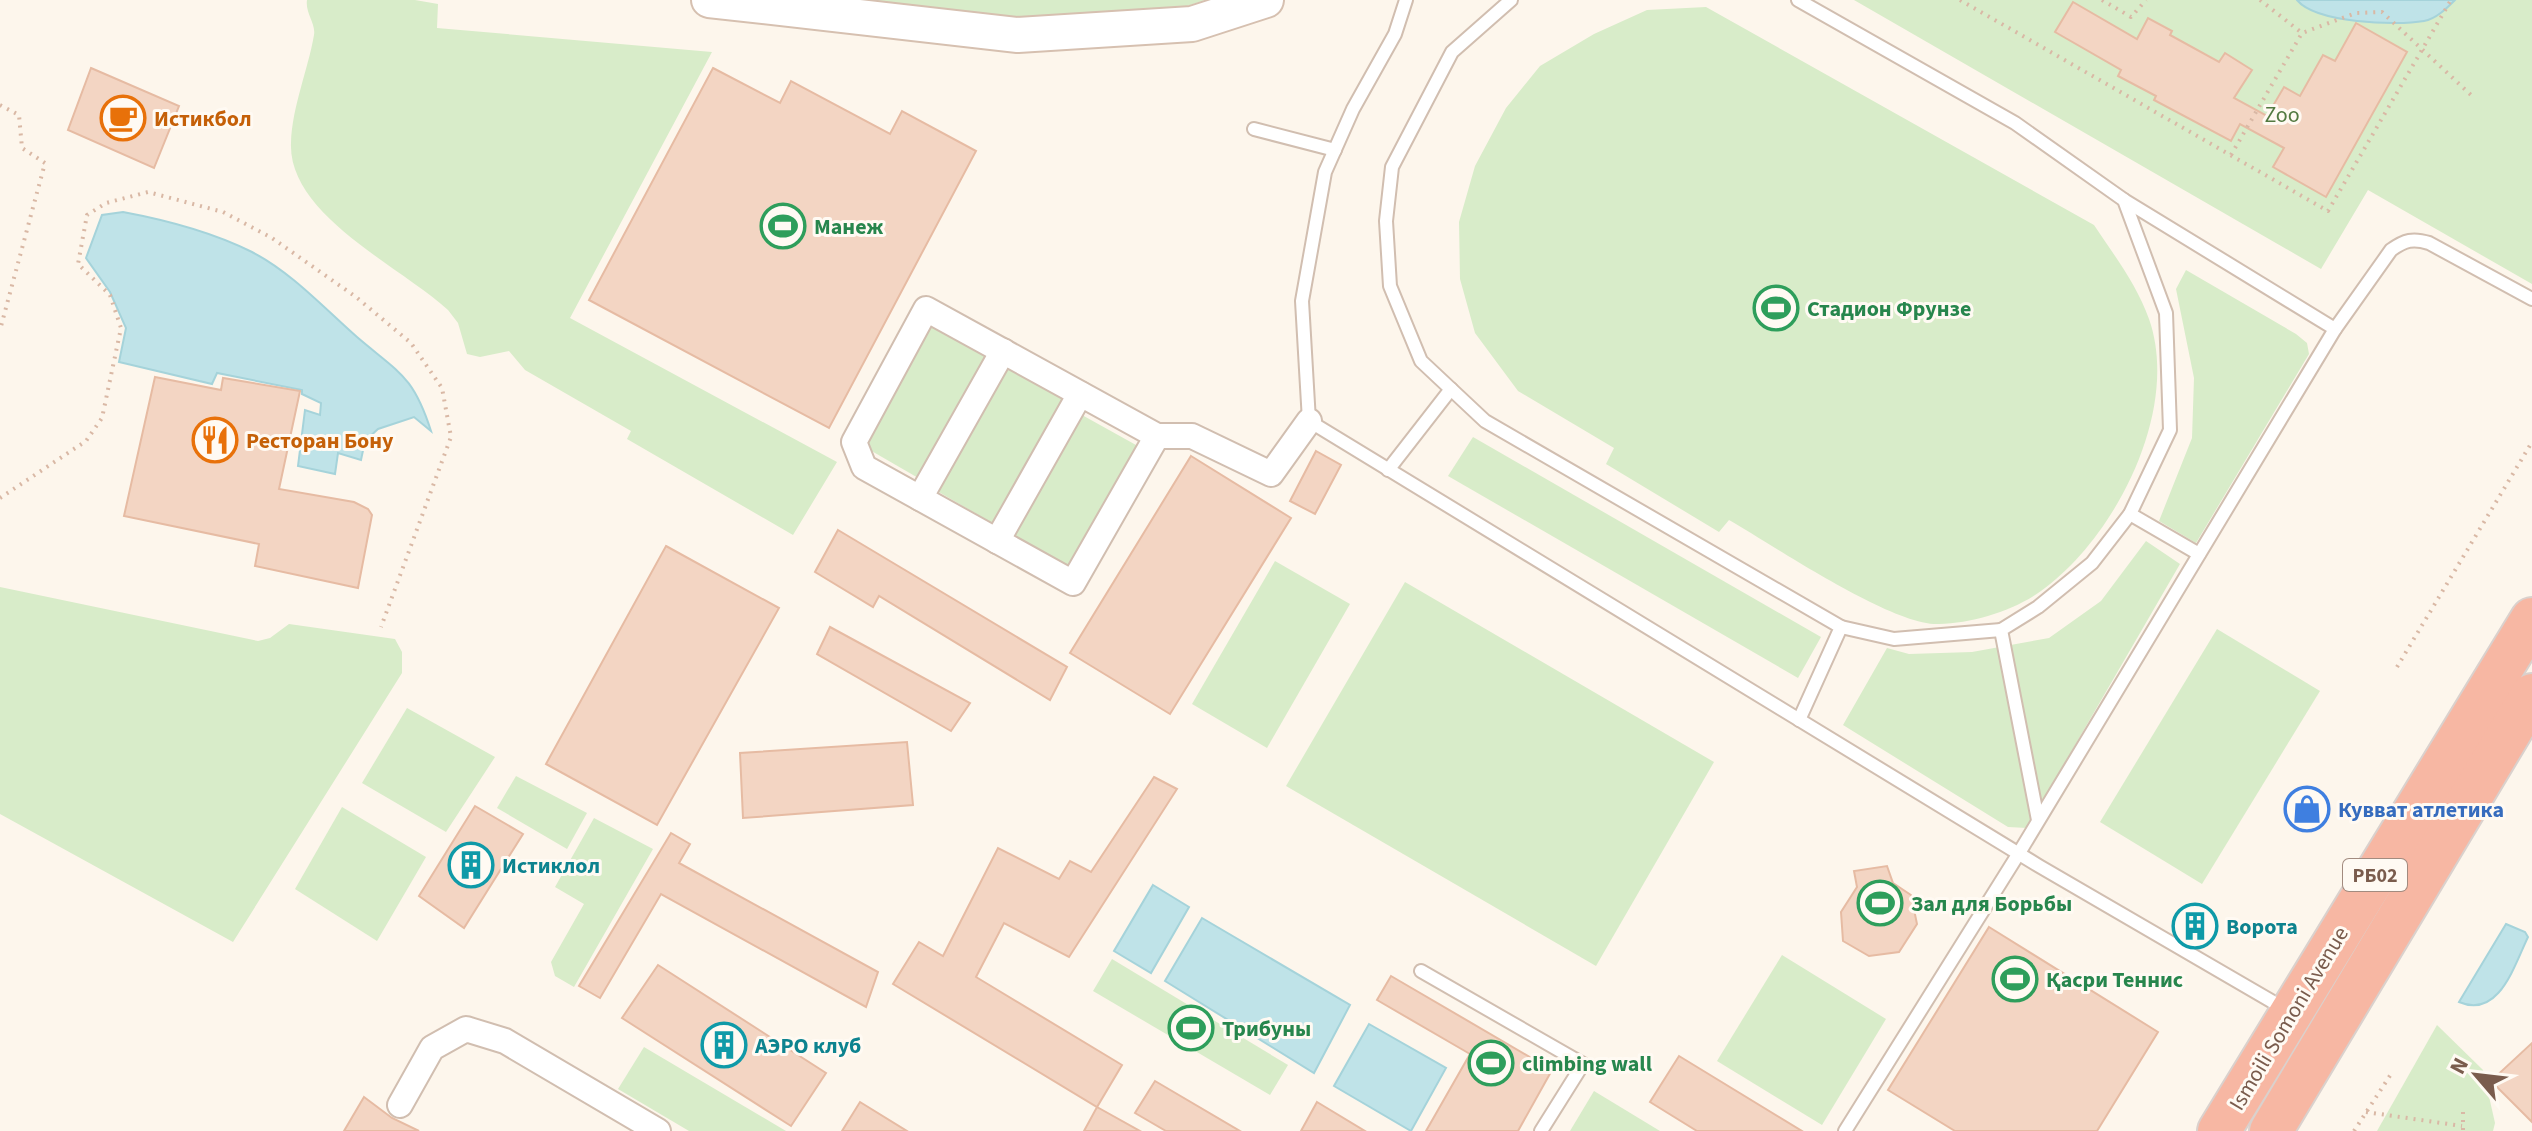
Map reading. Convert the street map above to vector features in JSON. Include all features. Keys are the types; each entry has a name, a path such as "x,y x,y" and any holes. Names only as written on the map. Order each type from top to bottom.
{"highway":[{"name":"Ismoili Somoni Avenue","path":"2219,1131 2532,619"},
{"name":"РБ02","path":"2271,1131 2532,695"}],"street":[{"path":"709,0 1018,35 1192,24 1266,0"},
{"path":"1157,436 1073,583 864,467 854,442 926,309 1157,436 1192,436 1271,474 1309,421"},
{"path":"920,498 1003,351"},
{"path":"997,541 1080,394"},
{"path":"400,1105 432,1048 466,1029 505,1041 658,1131"}],"lane":[{"path":"1406,0 1395,34 1325,172 1302,301 1309,421 2019,853 2291,1012"},
{"path":"1511,0 1452,52 1392,167 1386,221 1390,286 1421,361 1485,421 1841,627 1894,639 2001,630 2038,607 2092,563 2130,514 2170,430 2166,313 2124,200"},
{"path":"1798,0 2015,123 2124,200 2335,329"},
{"path":"1254,129 1335,150"},
{"path":"1845,1131 2019,853 2335,329 2391,250 2404,240 2417,239 2443,249 2532,299"},
{"path":"1388,470 1451,389"},
{"path":"2130,514 2199,554"},
{"path":"1799,720 1841,627"},
{"path":"2001,630 2038,820"},
{"path":"1421,971 1583,1064 1541,1131"}],"path":[{"path":"1960,0 2328,211 2451,0"},
{"path":"2102,0 2131,17 2146,0"},
{"path":"2260,0 2302,33"},
{"path":"2231,155 2302,33 2356,13 2382,12 2422,46 2471,95"},
{"path":"0,105 19,115 22,148 45,163 0,330"},
{"path":"0,498 86,441 102,418 121,328 110,295 78,264 87,215 106,203 148,192 223,212 272,238 356,297 411,343 442,388 451,437 381,627"},
{"path":"2397,667 2532,442"},
{"path":"2354,1131 2393,1071"},
{"path":"2366,1112 2462,1128 2463,1112"}],"green space":[{"path":"307,0 415,0 438,4 437,28 712,52 570,318 837,462 793,535 627,439 631,431 525,370 509,351 480,357 467,354 458,323 448,310 350,237 327,216 308,193 295,169 291,143 294,116 314,35"},
{"path":"869,0 1205,0 1165,12 1081,20 995,16"},
{"name":"Zoo","path":"1854,0 2532,0 2532,284 2368,190 2321,269"},
{"path":"1706,7 2094,225 2138,294 2149,319 2157,355 2156,392 2148,431 2135,469 2094,539 2068,568 2030,598 1992,615 1965,621 1939,624 1918,621 1864,599 1729,520 1719,532 1606,464 1614,448 1518,391 1475,333 1460,279 1459,222 1475,166 1506,108 1540,66 1594,34 1647,10"},
{"path":"2186,270 2296,334 2307,343 2309,354 2196,543 2159,521 2192,438 2194,378 2176,289"},
{"path":"931,324 988,358 920,479 863,446"},
{"path":"1007,368 1063,399 992,523 937,491"},
{"path":"1082,415 1145,450 1076,573 1013,536"},
{"path":"1473,437 1821,637 1798,678 1448,476"},
{"path":"2146,541 2180,564 2027,828 2008,827 1843,725 1887,648 1909,654 1972,652 2049,638 2101,601"},
{"path":"1275,561 1350,604 1267,748 1192,704"},
{"path":"1405,582 1714,762 1596,966 1286,786"},
{"path":"0,587 258,641 270,638 289,624 395,639 402,652 402,673 233,942 0,814"},
{"path":"2217,629 2320,691 2202,884 2100,822"},
{"path":"407,708 495,757 446,832 362,783"},
{"path":"516,776 587,813 567,849 497,808"},
{"path":"342,807 426,857 377,941 295,889"},
{"path":"594,818 653,849 574,987 555,976 551,962 584,904 555,887"},
{"path":"1782,955 1886,1019 1822,1125 1717,1061"},
{"name":"Трибуны","path":"1112,959 1288,1065 1270,1095 1093,991"},
{"path":"2437,1025 2483,1070 2495,1123 2493,1131 2377,1131"},
{"path":"644,1047 786,1131 689,1131 618,1089"},
{"path":"1594,1091 1660,1131 1570,1131"}],"water":[{"path":"2297,0 2455,0 2428,20 2395,23 2338,18 2307,8"},
{"path":"123,212 221,238 266,260 307,291 403,376 418,398 431,431 414,417 378,429 365,441 361,460 338,453 335,474 298,466 305,410 320,415 321,403 302,394 302,390 217,373 212,384 119,362 126,328 110,292 86,258 102,215"},
{"path":"1153,885 1189,907 1151,973 1114,951"},
{"path":"1202,918 1350,1005 1314,1073 1165,981"},
{"path":"2506,924 2525,932 2528,937 2511,975 2495,997 2485,1003 2473,1005 2459,1002"},
{"path":"1369,1024 1446,1068 1411,1131 1334,1086"}],"building":[{"path":"2073,2 2137,39 2148,18 2172,31 2170,35 2219,62 2225,53 2252,70 2234,98 2267,116 2284,87 2300,96 2323,55 2335,61 2356,23 2407,52 2326,197 2273,167 2284,148 2240,124 2231,141 2154,100 2156,96 2118,76 2121,70 2055,32"},
{"name":"Истикбол","path":"91,68 179,106 154,168 68,130"},
{"name":"Манеж","path":"713,68 780,103 791,81 890,134 902,111 976,151 829,428 589,300"},
{"name":"Ресторан Бону","path":"155,377 221,390 223,378 300,391 279,489 354,502 368,509 372,515 358,588 255,566 259,544 124,516"},
{"path":"1316,451 1341,465 1315,514 1290,501"},
{"path":"1191,456 1291,518 1170,714 1070,653"},
{"path":"838,530 1067,667 1050,700 879,596 873,607 815,572"},
{"path":"666,546 779,608 657,825 546,764"},
{"path":"830,627 970,703 951,731 817,654"},
{"path":"907,742 913,805 743,818 740,753"},
{"path":"1154,777 1177,789 1069,957 1004,923 976,977 1122,1065 1097,1107 893,984 919,942 943,956 998,848 1059,879 1070,861 1091,872"},
{"name":"Истиклол","path":"475,806 523,834 464,928 419,896"},
{"path":"671,833 690,844 679,863 878,972 866,1007 661,894 600,998 579,986"},
{"name":"Зал для Борьбы","path":"1887,866 1893,883 1911,895 1917,924 1899,952 1869,956 1843,941 1841,912 1857,887 1854,871"},
{"name":"Қасри Теннис","path":"1989,927 2158,1032 2097,1131 1955,1131 1888,1090"},
{"name":"АЭРО клуб","path":"658,965 826,1073 791,1126 622,1018"},
{"path":"1391,976 1552,1070 1518,1131 1426,1131 1470,1054 1377,1000"},
{"path":"2532,1043 2532,1122 2491,1081"},
{"path":"1679,1056 1802,1131 1697,1131 1650,1102"},
{"path":"1155,1081 1240,1131 1166,1131 1135,1113"},
{"path":"364,1097 392,1118 419,1131 344,1131"},
{"path":"860,1102 907,1131 842,1131"},
{"path":"1317,1102 1365,1131 1301,1131"},
{"path":"1097,1107 1140,1131 1084,1131"}],"place":[{"name":"Истикбол","path":"123,118"},
{"name":"Манеж","path":"783,226"},
{"name":"Стадион Фрунзе","path":"1776,308"},
{"name":"Ресторан Бону","path":"215,440"},
{"name":"Кувват атлетика","path":"2307,809"},
{"name":"Истиклол","path":"471,865"},
{"name":"Зал для Борьбы","path":"1880,903"},
{"name":"Ворота","path":"2195,926"},
{"name":"Қасри Теннис","path":"2015,979"},
{"name":"Трибуны","path":"1191,1028"},
{"name":"АЭРО клуб","path":"724,1045"},
{"name":"climbing wall","path":"1491,1063"}]}
